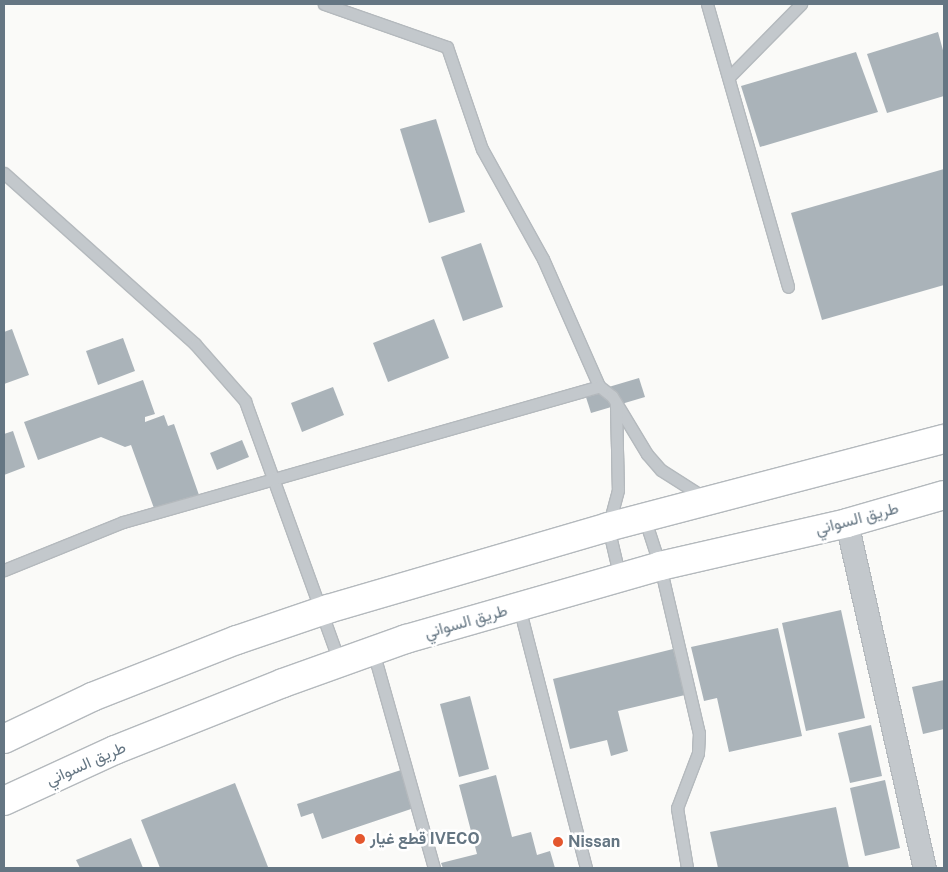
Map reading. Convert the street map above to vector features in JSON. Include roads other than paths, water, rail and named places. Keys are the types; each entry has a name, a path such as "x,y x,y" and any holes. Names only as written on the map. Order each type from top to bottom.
{"highway":[{"path":"4,739 92,696 321,611 644,517 944,439"},
{"name":"طريق السواني","path":"4,801 115,750 373,651 660,566 848,523 944,494"}],"street":[{"path":"848,523 925,868"}],"lane":[{"path":"324,4 447,47 482,149 543,259 599,386 612,396 647,454 661,470 709,501"},
{"path":"707,4 788,287"},
{"path":"729,77 802,4"},
{"path":"4,173 195,344 246,401 340,663"},
{"path":"4,570 123,522 599,386"},
{"path":"616,405 618,490 608,527 620,578"},
{"path":"644,517 660,566 699,733 698,753 677,808 686,868"},
{"path":"519,607 586,868"},
{"path":"373,651 434,868"}],"place":[{"name":"قطع غيار IVECO","path":"360,839"},
{"name":"Nissan","path":"558,842"}]}
